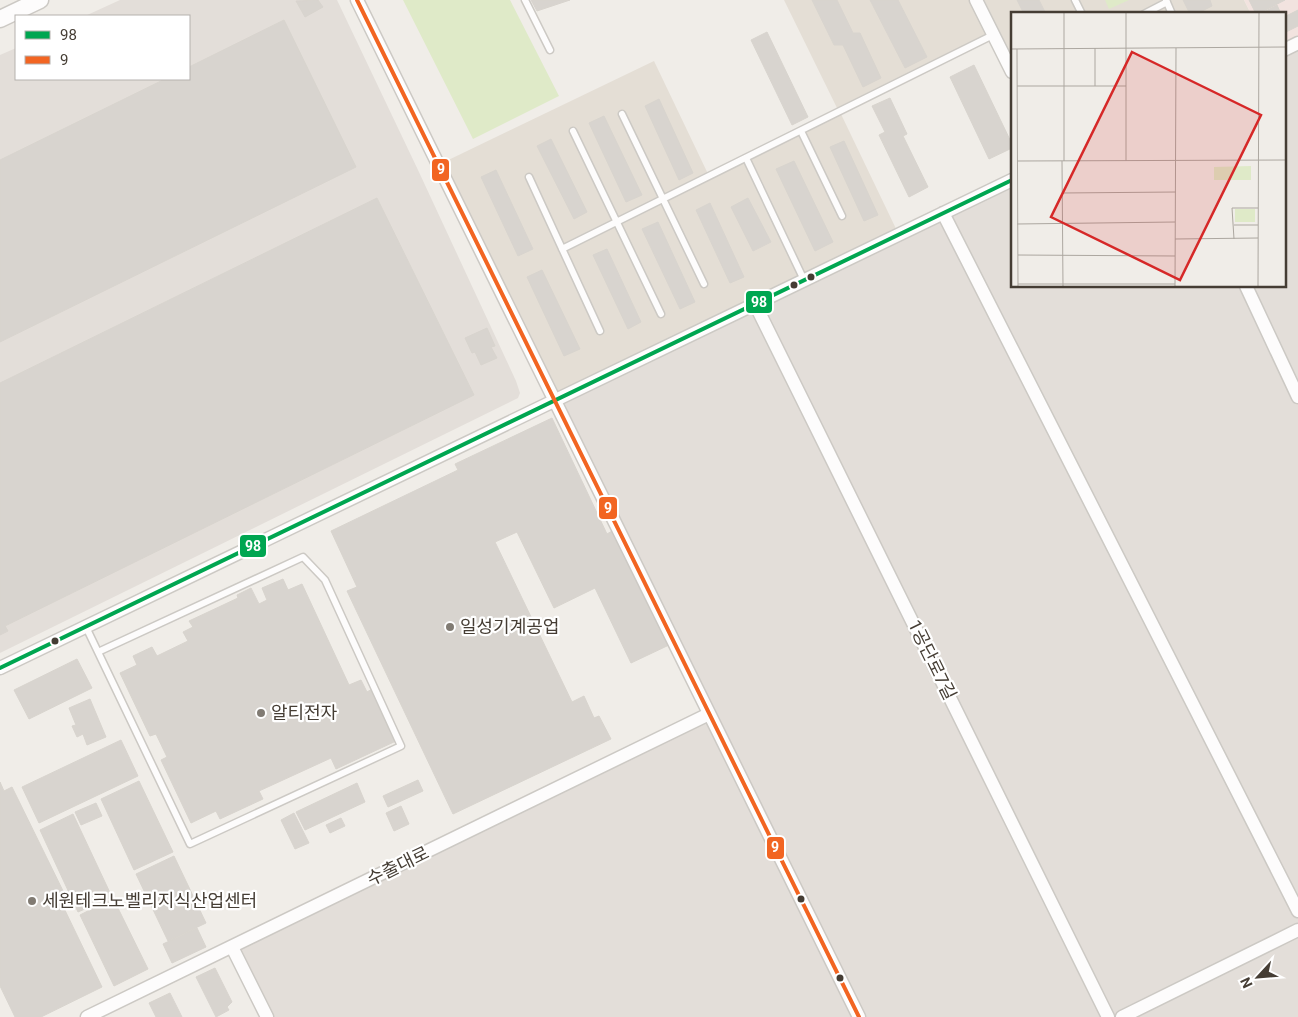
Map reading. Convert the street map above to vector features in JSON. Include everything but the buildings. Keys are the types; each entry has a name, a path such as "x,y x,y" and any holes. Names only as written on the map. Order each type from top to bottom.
{"street":[{"path":"0,19 40,0"},
{"path":"356,0 859,1017"},
{"path":"976,0 1011,70"},
{"path":"1286,49 1298,43"},
{"path":"0,668 1011,180"},
{"path":"943,213 1298,911"},
{"path":"1247,288 1298,397"},
{"name":"1공단로7길","path":"755,304 1108,1017"},
{"name":"수출대로","path":"87,1017 709,714"},
{"path":"1122,1017 1298,930"},
{"path":"232,947 267,1017"}],"lane":[{"path":"525,0 550,50"},
{"path":"1075,0 1081,12"},
{"path":"1147,12 1166,1"},
{"path":"562,249 994,35"},
{"path":"622,114 704,284"},
{"path":"573,131 661,314"},
{"path":"801,131 842,216"},
{"path":"746,158 804,280"},
{"path":"529,177 600,331"},
{"path":"86,627 190,844 401,746 325,580 303,557 98,652"}],"shaded area":[{"path":"120,0 337,0 418,170 520,393 518,398 0,653 0,55 15,48 15,80 190,80 190,15 87,15"},
{"path":"784,0 1244,0 1250,12 1011,12 1011,70 994,35 840,112 899,235 554,401 438,165 654,61 709,176 839,112"},
{"path":"1244,0 1298,0 1298,43 1286,49 1286,12 1250,12"},
{"path":"1298,43 1298,1017 267,1017 232,947 709,714 554,401 1011,180 1011,288 1286,288 1286,49"}],"green space":[{"path":"403,0 510,0 559,96 473,139"},
{"path":"1105,0 1129,0 1109,9"}],"transit line":[{"name":"9","path":"357,0 859,1017"},
{"name":"98","path":"0,668 1011,180"}],"place":[{"name":"일성기계공업","path":"450,627"},
{"name":"알티전자","path":"261,713"},
{"name":"세원테크노벨리지식산업센터","path":"32,901"}]}
